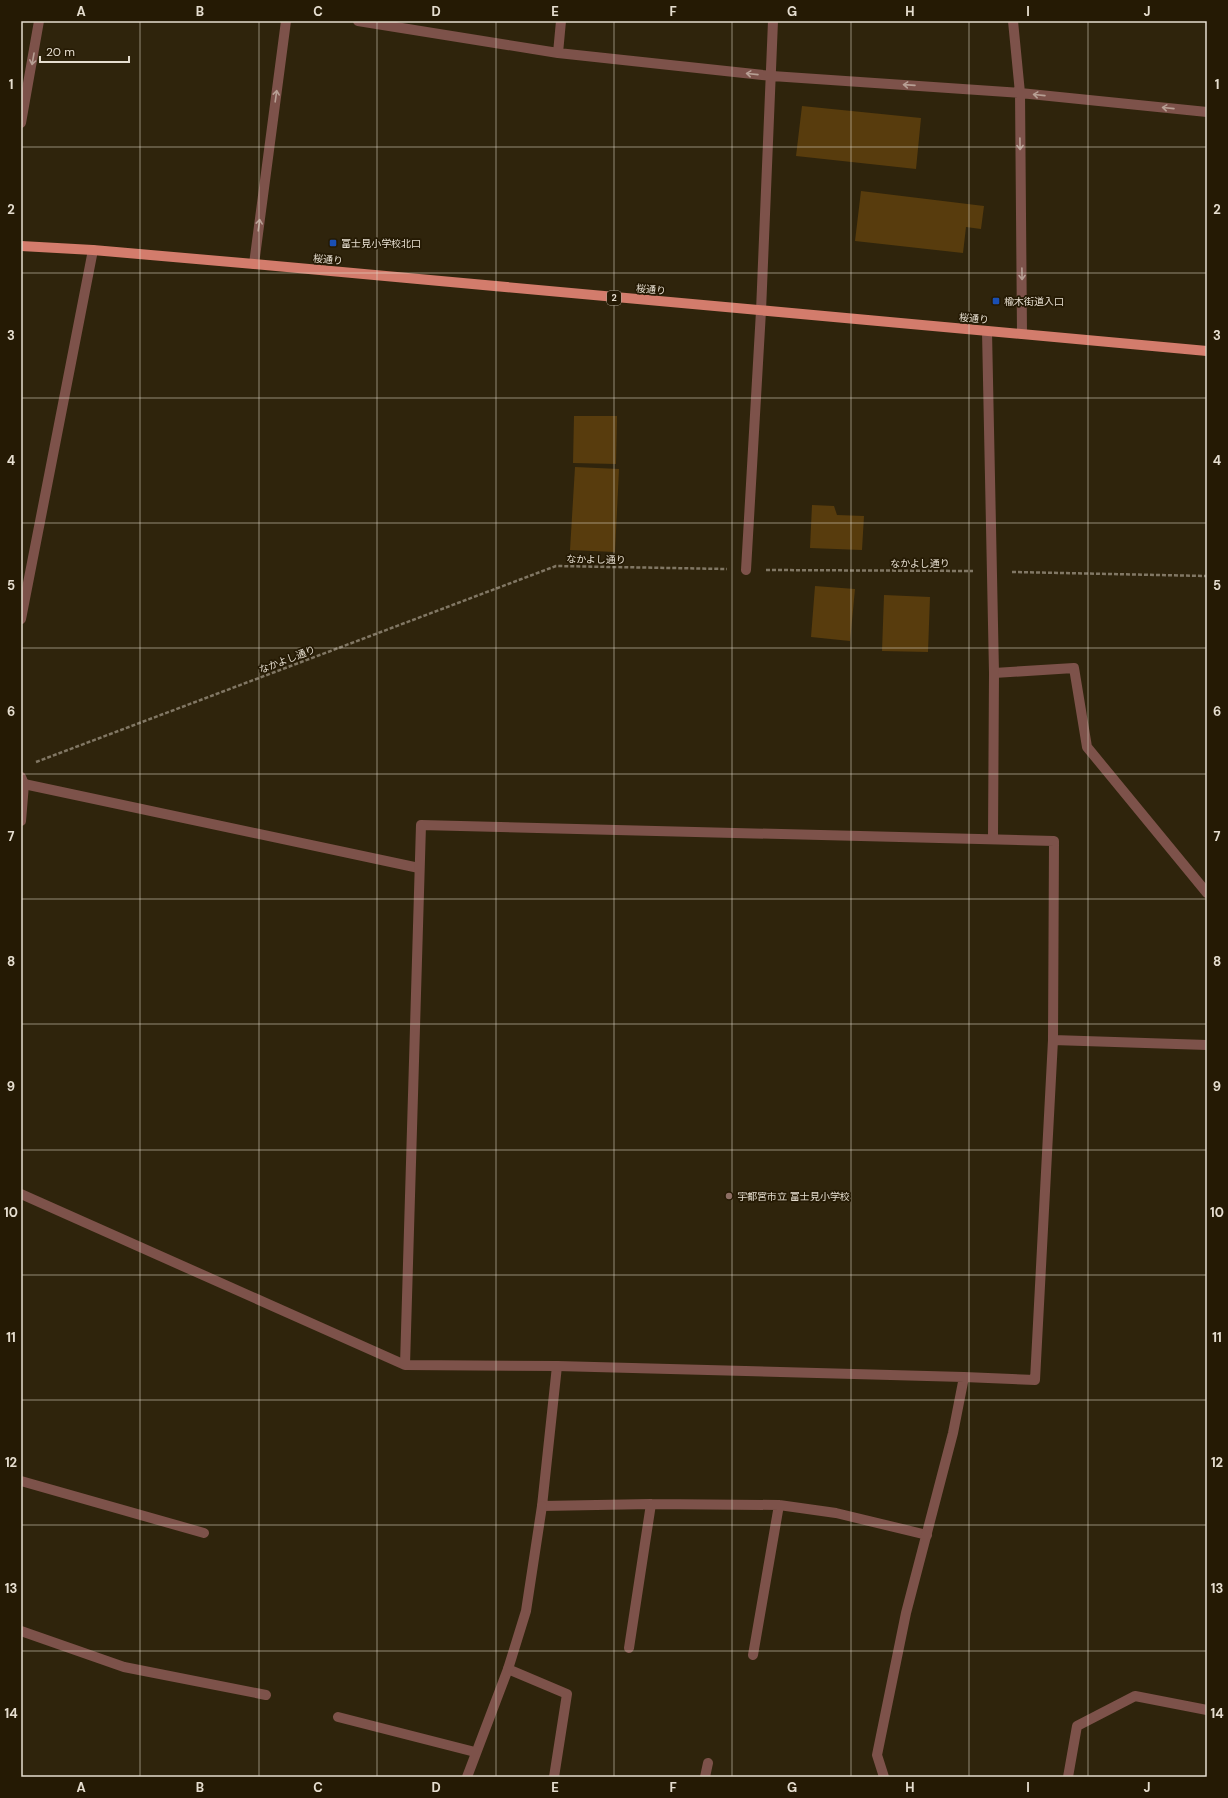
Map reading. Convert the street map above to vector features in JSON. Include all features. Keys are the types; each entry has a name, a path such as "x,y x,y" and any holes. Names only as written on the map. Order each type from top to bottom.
{"main road":[{"name":"桜通り","path":"21,246 93,250 254,264 1207,351"}],"street":[{"path":"21,123 39,21"},
{"path":"254,264 286,21"},
{"path":"358,21 558,53 772,76 1020,93 1207,112"},
{"path":"558,53 562,21"},
{"path":"746,570 761,311 772,76 773,21"},
{"path":"1013,21 1020,93 1022,334"},
{"path":"21,620 93,250"},
{"path":"987,331 994,673 993,838"},
{"path":"994,673 1074,668 1087,747 1207,893"},
{"path":"21,821 23,780 419,868"},
{"path":"21,1194 405,1365 557,1366 1035,1380 1053,1040 1054,841 993,838 421,825 405,1365"},
{"path":"1053,1040 1207,1045"},
{"path":"467,1777 475,1752 508,1669 526,1611 542,1506 557,1366"},
{"path":"884,1777 877,1755 906,1613 954,1433 964,1377"},
{"path":"21,1481 204,1533"},
{"path":"542,1506 651,1504 779,1505 836,1513 927,1535"},
{"path":"629,1648 651,1504"},
{"path":"752,1655 779,1505"},
{"path":"21,1631 124,1667 266,1695"},
{"path":"508,1669 567,1694 554,1777"},
{"path":"1068,1777 1077,1726 1135,1696 1207,1710"},
{"path":"338,1717 475,1752"},
{"path":"705,1777 708,1763"}],"path":[{"name":"なかよし通り","path":"28,765 556,566 746,570 992,571 1207,576"}],"building":[{"path":"802,106 921,118 916,169 796,156"},
{"path":"861,191 984,206 981,229 966,227 963,253 855,241"},
{"path":"574,416 617,416 616,464 573,463"},
{"path":"575,467 619,469 615,552 570,550"},
{"path":"812,505 834,506 837,515 864,516 862,550 810,548"},
{"path":"815,586 855,589 850,641 811,637"},
{"path":"884,595 930,597 928,652 882,651"}],"place":[{"name":"富士見小学校北口","path":"333,243"},
{"name":"楡木街道入口","path":"996,301"},
{"name":"宇都宮市立 富士見小学校","path":"729,1196"}]}
